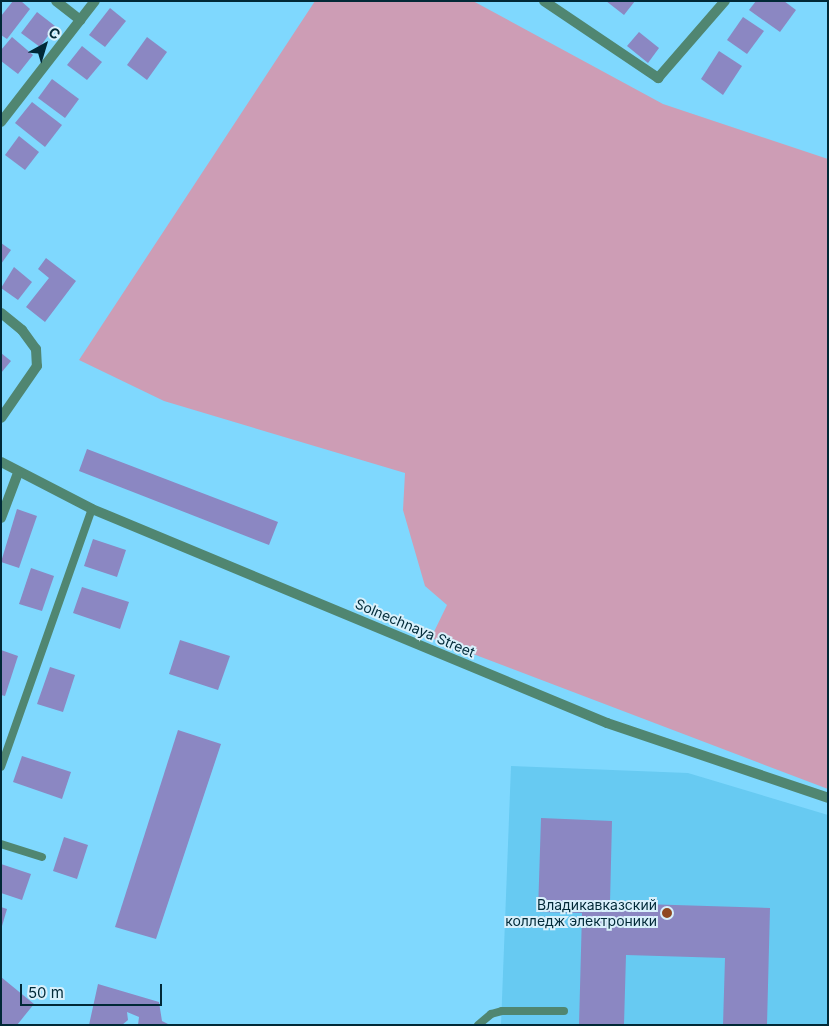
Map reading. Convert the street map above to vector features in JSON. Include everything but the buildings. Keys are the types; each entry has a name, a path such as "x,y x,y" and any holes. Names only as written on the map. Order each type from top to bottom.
{"street":[{"path":"56,1 80,20"},
{"path":"1,122 95,1"},
{"path":"544,1 658,78 725,1"},
{"path":"1,313 22,330 36,349 37,366 1,418"},
{"name":"Solnechnaya Street","path":"1,462 18,473 92,508 607,723 828,798"},
{"path":"1,518 18,473"}],"lane":[{"path":"1,767 92,508"},
{"path":"1,844 42,857"},
{"path":"478,1025 491,1014 502,1011 564,1011"}],"shaded area":[{"path":"315,1 473,1 663,104 828,159 828,789 431,638 447,605 425,586 403,510 405,473 164,401 79,360"},
{"name":"Владикавказский колледж электроники","path":"511,766 688,773 828,815 828,1025 501,1025"}],"place":[{"name":"Владикавказский колледж электроники","path":"667,913"}]}
